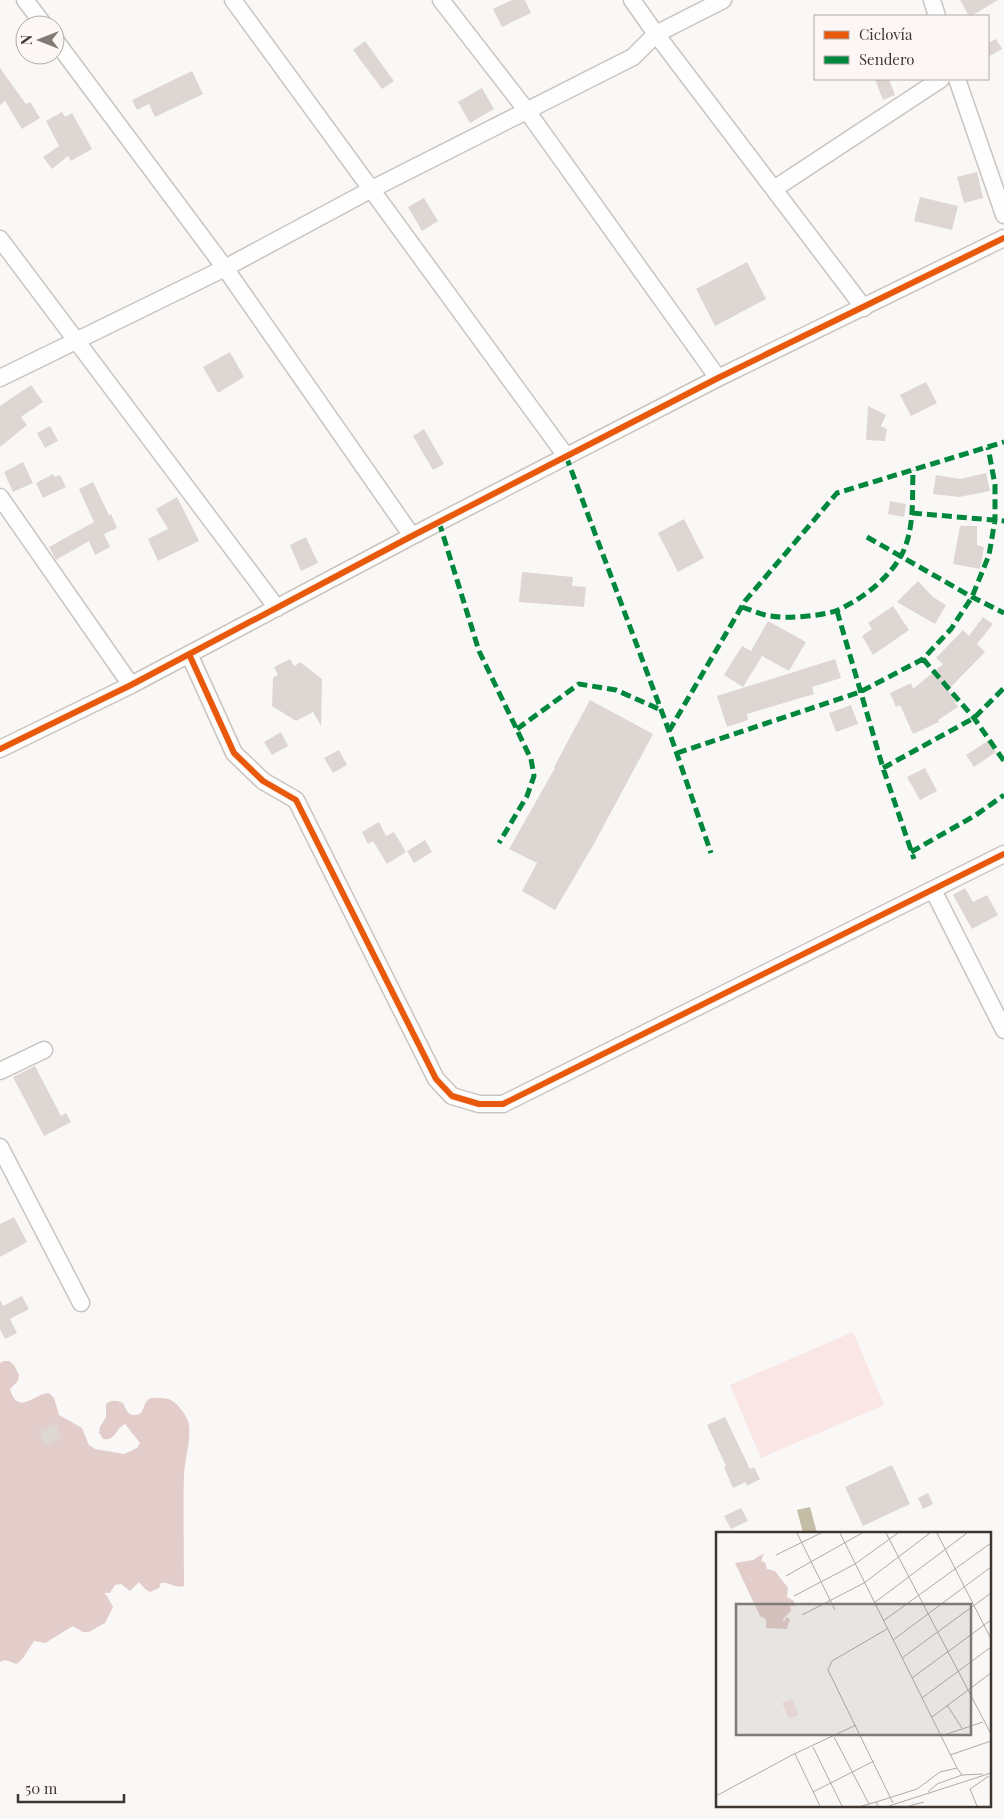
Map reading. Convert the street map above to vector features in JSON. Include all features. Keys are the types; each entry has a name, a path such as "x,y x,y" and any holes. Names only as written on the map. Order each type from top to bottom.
{"street":[{"path":"25,0 36,15"},
{"path":"233,0 566,456"},
{"path":"441,0 526,111 718,378"},
{"path":"632,0 864,308"},
{"path":"0,378 225,268 372,189 633,57 656,34 723,0"},
{"path":"932,0 937,15"},
{"path":"65,53 225,268 412,536"},
{"path":"774,189 939,80"},
{"path":"957,80 1004,215"},
{"path":"0,749 131,686 412,536 718,378 1004,238"},
{"path":"0,239 276,608"},
{"path":"0,498 131,686"},
{"path":"189,654 234,753 263,781 296,800 436,1079 452,1096 470,1102 503,1104 1004,854"},
{"path":"933,890 1004,1030"},
{"path":"0,1071 44,1050"},
{"path":"0,1147 81,1303"}],"shaded area":[{"path":"853,1332 884,1405 761,1458 730,1385"},
{"path":"9,1361 14,1365 19,1375 18,1381 10,1389 13,1397 22,1403 49,1393 54,1398 59,1415 82,1428 89,1445 95,1449 124,1454 137,1448 140,1443 125,1424 111,1438 103,1439 99,1433 106,1417 106,1404 112,1401 123,1403 128,1413 138,1415 149,1399 168,1399 175,1403 184,1413 189,1425 189,1443 184,1474 184,1586 178,1587 161,1583 159,1588 150,1592 139,1582 130,1591 121,1584 115,1585 110,1593 104,1593 113,1607 105,1623 89,1632 83,1632 73,1626 45,1643 34,1641 17,1664 5,1660 0,1662 0,1363"},
{"path":"810,1507 817,1532 803,1532 797,1510"}],"building":[{"path":"512,0 525,0 531,13 502,27 493,9"},
{"path":"960,0 998,0 973,15 968,15"},
{"path":"996,39 1002,49 989,56 989,42"},
{"path":"365,41 394,81 382,89 353,50"},
{"path":"0,68 26,104 30,102 40,118 22,129 5,101 0,105"},
{"path":"192,71 203,94 155,117 149,104 137,110 132,100"},
{"path":"875,80 889,80 895,95 883,100"},
{"path":"482,88 494,109 470,123 458,102"},
{"path":"62,112 65,117 72,113 92,149 71,161 68,156 52,169 43,157 59,146 46,121"},
{"path":"977,172 983,198 964,203 957,177"},
{"path":"920,197 958,206 952,230 914,221"},
{"path":"424,198 438,221 422,231 408,207"},
{"path":"747,262 766,299 715,326 696,289"},
{"path":"230,352 244,377 218,393 203,367"},
{"path":"926,382 937,403 911,416 900,395"},
{"path":"31,385 43,402 21,417 27,425 0,447 0,406"},
{"path":"868,406 886,415 881,426 887,429 885,441 866,440"},
{"path":"50,426 58,441 45,448 37,433"},
{"path":"424,429 444,464 433,470 413,436"},
{"path":"23,462 33,483 13,492 4,472"},
{"path":"986,473 990,491 959,497 933,494 936,475 960,479"},
{"path":"53,474 55,477 60,475 66,487 43,498 36,483"},
{"path":"93,482 117,528 104,534 110,547 95,555 89,541 56,560 49,547 94,522 79,489"},
{"path":"177,497 199,541 158,561 148,539 168,529 156,509"},
{"path":"890,501 906,504 904,517 888,514"},
{"path":"684,519 704,558 678,572 658,533"},
{"path":"960,526 977,526 977,545 984,547 980,569 953,564"},
{"path":"306,537 318,563 301,571 290,545"},
{"path":"522,572 573,577 572,586 586,587 584,607 519,602"},
{"path":"918,581 933,597 946,605 935,624 897,602"},
{"path":"893,606 909,630 873,655 862,636 872,629 868,623"},
{"path":"983,617 993,624 977,644 985,652 948,690 958,707 938,720 939,722 913,734 900,705 896,707 890,693 911,683 913,689 943,664 936,658 963,630 969,636"},
{"path":"768,621 806,642 789,671 762,656 743,687 724,675 742,646 751,651"},
{"path":"290,659 294,666 300,662 322,679 321,726 313,712 296,721 272,706 273,678 278,675 274,667"},
{"path":"835,659 841,678 812,687 814,694 747,714 748,720 727,727 717,696"},
{"path":"590,700 653,734 595,842 555,910 522,891 537,863 509,849 555,768"},
{"path":"851,705 858,724 836,732 829,713"},
{"path":"281,732 288,746 272,755 264,742"},
{"path":"988,741 996,752 974,767 966,755"},
{"path":"339,750 347,765 333,773 324,758"},
{"path":"925,768 937,791 920,800 907,777"},
{"path":"379,822 386,836 394,832 406,852 387,864 373,841 368,844 362,832"},
{"path":"425,840 432,852 414,863 407,851"},
{"path":"965,888 973,902 987,895 998,915 972,929 953,895"},
{"path":"35,1066 61,1116 66,1113 71,1122 44,1136 13,1077"},
{"path":"14,1217 27,1242 0,1257 0,1224"},
{"path":"22,1296 29,1309 10,1319 17,1333 5,1339 0,1329 0,1300 3,1306"},
{"path":"725,1417 750,1469 754,1467 760,1479 747,1486 746,1482 733,1488 724,1467 726,1466 707,1425"},
{"path":"56,1423 62,1438 45,1446 39,1431"},
{"path":"892,1465 910,1504 863,1526 845,1487"},
{"path":"928,1493 933,1504 923,1509 918,1498"},
{"path":"741,1508 748,1521 731,1529 724,1516"}],"marked path":[{"path":"669,731 745,601 837,493 1004,442"},
{"path":"677,753 860,692 923,659 951,629 972,597 989,555 995,520 995,485 988,447"},
{"path":"566,456 669,731 711,853"},
{"path":"742,607 764,615 778,617 815,615 838,610 874,588 896,564 909,536 912,514 913,470"},
{"path":"912,513 1004,521"},
{"path":"439,522 479,651 531,759 534,776 527,796 499,843"},
{"path":"867,537 972,597 1004,613"},
{"path":"837,611 883,768 914,859"},
{"path":"923,659 974,718 1004,761"},
{"path":"517,729 579,684 616,690 661,710"},
{"path":"883,768 974,718 1004,688"},
{"path":"911,852 976,815 1004,795"}],"cycle path":[{"path":"0,749 131,685 412,536 718,378 1004,238"},
{"path":"189,654 234,753 263,781 296,800 436,1079 452,1096 479,1104 503,1104 1004,854"}]}
